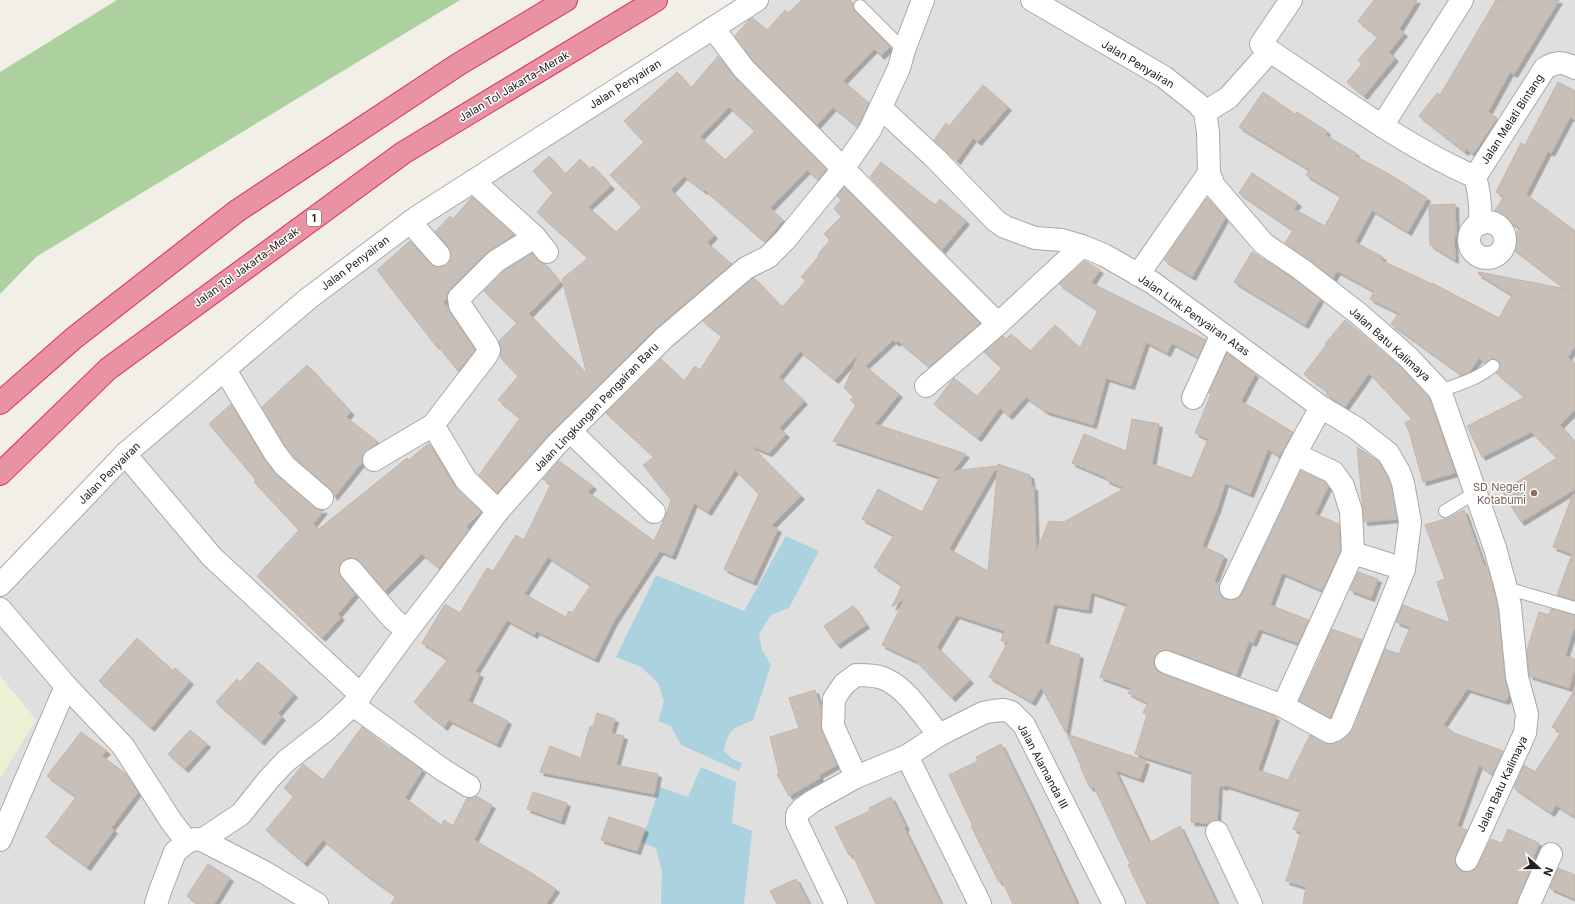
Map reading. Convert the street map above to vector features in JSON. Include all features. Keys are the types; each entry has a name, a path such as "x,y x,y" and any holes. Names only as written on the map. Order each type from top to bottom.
{"highway":[{"path":"0,403 74,338 237,212 458,64 566,0"},
{"name":"Jalan Tol Jakarta–Merak","path":"0,474 108,369 403,153 656,0"}],"street":[{"name":"Jalan Penyairan","path":"0,585 125,454 309,298 410,222 757,0"},
{"name":"Jalan Lingkungan Pengairan Baru","path":"156,904 175,852 241,814 269,779 286,761 327,729 357,700 407,631 498,512 570,431 664,338 746,268 768,256 777,249 843,169 870,130 899,68 904,50 923,0"},
{"name":"Jalan Penyairan","path":"1032,0 1164,77 1198,104 1204,112"},
{"path":"1291,0 1261,44 1382,126 1445,164 1474,177 1478,187 1481,204 1480,224"},
{"path":"1382,126 1462,0"},
{"path":"713,28 744,69 998,324"},
{"path":"1138,275 1209,173 1208,132 1204,112 1228,98 1270,51"},
{"name":"Jalan Melati Bintang","path":"1474,177 1545,68 1554,63 1566,64 1575,68"},
{"name":"Jalan Link.Penyairan Atas","path":"881,108 936,159 996,221 1005,227 1035,238 1062,240 1082,246 1104,255 1152,283 1321,407 1356,428 1388,453 1399,472 1403,483 1410,522 1404,569 1342,725 1330,732 1283,706"},
{"name":"Jalan Batu Kalimaya","path":"1209,173 1214,186 1264,244 1301,269 1359,314 1408,357 1440,391 1495,548 1506,588 1510,606 1517,676 1527,714 1526,733 1467,860"},
{"path":"374,460 433,425 486,356 489,350 487,345 460,305 459,298 496,261 541,245 473,181"},
{"path":"410,222 438,256"},
{"path":"926,386 998,324 1082,246"},
{"path":"1193,398 1222,334"},
{"path":"225,370 275,453 285,466 322,498"},
{"path":"1231,588 1295,454 1321,407"},
{"path":"433,425 466,480 498,512"},
{"path":"570,431 654,512"},
{"path":"125,454 212,557 357,700 443,770 470,786"},
{"path":"1166,662 1283,706 1353,553 1351,511 1343,486 1333,472 1295,454"},
{"path":"1353,553 1404,569"},
{"path":"351,570 389,615 407,631"},
{"path":"0,609 66,686 123,746 171,821 194,841 264,872 317,904"},
{"path":"856,777 833,726 834,699 844,684 856,674 888,680 903,690 939,735"},
{"path":"0,840 66,686"},
{"name":"Jalan Alamanda III","path":"836,904 797,823 797,815 802,809 813,800 856,777 907,756 939,735 983,713 1004,710 1011,712 1024,725 1114,904"},
{"path":"907,756 980,904"},
{"path":"1217,832 1251,904"},
{"path":"1529,904 1551,854"}],"lane":[{"path":"860,6 904,50"},
{"path":"1440,391 1475,378 1493,366"},
{"path":"1445,511 1475,493"},
{"path":"1506,588 1575,608"}],"shaded area":[{"path":"749,0 1575,0 1575,904 0,904 0,778 36,720 0,676 0,570 302,303"}],"green space":[{"path":"117,0 460,0 36,257 0,294 0,72"},
{"path":"0,676 36,720 0,778"}],"water":[{"path":"786,536 819,551 789,608 771,615 759,634 762,650 771,665 753,720 733,730 728,738 724,751 732,759 742,763 739,771 681,745 671,726 658,721 664,701 658,683 641,667 616,657 656,575 744,611"},
{"path":"701,767 736,782 732,823 752,831 744,904 661,904 662,872 656,848 641,842 660,787 688,797"}],"building":[{"path":"802,0 850,0 853,3 853,8 855,11 890,47 881,56 874,49 843,81 869,103 857,127 833,107 817,125 753,61 735,36 749,20 753,18 767,30 785,10 788,13"},
{"path":"1374,0 1417,0 1399,29 1404,33 1389,52 1395,58 1364,96 1347,82 1362,64 1358,60 1378,37 1358,21"},
{"path":"1496,0 1559,0 1514,74 1510,72 1488,112 1497,118 1473,154 1466,149 1465,152 1419,116 1437,93 1440,95"},
{"path":"718,56 735,78 826,169 818,180 807,170 770,208 783,220 765,242 705,190 704,191 684,176 671,190 714,235 707,243 732,264 655,329 548,435 497,493 479,475 520,418 498,400 518,376 500,357 501,350 499,341 517,323 484,291 504,271 532,253 538,260 545,264 560,282 529,314 587,374 562,279 588,258 537,212 553,193 533,171 549,156 565,174 580,159 589,169 593,166 611,186 588,207 616,232 642,207 610,175 644,142 624,121 677,72 691,88","holes":["729,107 755,131 725,160 700,137"]},
{"path":"1558,82 1575,91 1575,120 1570,117 1551,153 1548,151 1526,194 1575,231 1575,346 1568,357 1575,364 1575,410 1560,425 1575,442 1575,489 1521,522 1502,491 1557,458 1531,432 1482,457 1467,426 1525,397 1496,373 1500,369 1500,365 1496,359 1492,359 1485,363 1479,358 1469,372 1462,375 1391,324 1399,313 1370,299 1374,291 1337,271 1333,278 1285,243 1293,230 1239,193 1252,173 1298,203 1294,209 1325,226 1341,196 1306,175 1310,170 1239,127 1263,92 1295,114 1297,112 1327,131 1325,135 1356,153 1355,156 1391,175 1427,198 1408,232 1372,210 1355,242 1383,257 1381,260 1432,283 1499,318 1512,295 1478,274 1479,272 1566,289 1508,245 1520,228 1494,212 1504,196 1496,192 1521,143 1525,145"},
{"path":"983,85 1008,107 978,142 973,138 957,161 934,140 946,123 949,126"},
{"path":"881,162 935,205 940,199 966,221 942,250 870,177"},
{"path":"844,187 980,323 929,367 898,341 896,343 893,340 865,366 899,394 875,424 966,454 953,471 997,466 949,549 988,571 998,464 1030,475 1032,487 1034,487 1036,552 1049,521 1064,522 1125,488 1106,480 1107,478 1072,463 1084,434 1126,451 1132,419 1159,424 1152,464 1192,478 1208,439 1195,433 1211,394 1209,393 1227,353 1255,374 1241,401 1293,432 1279,456 1268,449 1250,494 1225,483 1217,509 1202,546 1224,556 1214,582 1219,584 1221,595 1226,599 1232,600 1238,598 1242,594 1301,471 1325,482 1328,487 1315,514 1339,524 1340,551 1322,590 1282,573 1270,605 1309,620 1298,643 1259,629 1253,643 1249,641 1236,675 1170,650 1158,652 1154,657 1154,664 1156,670 1162,674 1276,717 1258,770 1288,780 1310,735 1330,744 1340,742 1353,730 1385,649 1399,654 1410,627 1396,622 1403,605 1450,623 1437,582 1445,579 1425,525 1448,518 1464,510 1484,566 1487,566 1494,591 1498,608 1505,678 1509,694 1506,701 1467,689 1443,725 1450,729 1449,731 1503,751 1492,774 1479,765 1457,826 1467,830 1456,855 1455,862 1457,868 1462,871 1469,872 1474,870 1491,839 1502,843 1508,829 1539,843 1533,858 1535,859 1517,904 1303,904 1306,887 1286,881 1301,832 1293,829 1301,810 1225,785 1224,787 1219,785 1217,820 1209,823 1191,822 1192,772 1135,754 1147,715 1143,713 1148,703 1128,693 1131,688 1100,677 1127,604 1091,592 1088,610 1054,604 1045,643 1080,655 1066,733 1041,687 1032,702 989,677 1008,642 1001,641 1004,631 956,615 937,647 970,680 952,698 916,661 882,645 905,598 892,607 902,585 874,567 894,535 862,519 878,489 922,512 940,477 833,441 856,405 850,400 854,396 844,388 860,352 835,380 800,351 779,377 804,401 779,428 786,434 769,453 751,446 801,496 771,526 778,529 753,582 724,569 759,494 735,470 708,512 694,503 672,556 660,551 614,621 595,659 536,631 534,635 507,620 475,672 480,674 468,701 508,721 497,744 449,720 444,727 414,702 448,659 422,643 445,604 460,613 487,568 493,571 516,535 524,540 551,484 543,479 559,461 593,486 588,492 654,541 671,500 643,465 654,457 606,413 661,359 684,381 695,366 700,370 722,336 703,321 753,278 782,307 806,281 801,277 819,256 818,254 830,240 824,234 842,216 834,209 841,200 837,196","holes":["548,557 591,585 572,613 569,611 566,617 524,594"]},
{"path":"472,197 514,235 487,252 450,289 447,294 447,299 443,302 475,350 458,371 437,345 436,346 377,270 410,241 435,267 447,265 451,259 451,252 435,232 450,216 453,219"},
{"path":"1207,198 1225,218 1192,277 1164,260"},
{"path":"1455,204 1455,260 1430,245 1429,205"},
{"path":"1252,252 1294,279 1320,299 1305,325 1234,282"},
{"path":"1085,261 1100,270 1091,283 1206,340 1198,357 1172,343 1167,353 1146,342 1131,386 1106,378 1093,425 1045,411 1026,397 1009,416 1000,408 978,438 934,404 954,378 977,396 1002,368 984,352 1003,336 1006,339 1011,334 1030,351 1055,325 1080,348 1098,310 1059,284"},
{"path":"1345,320 1399,366 1429,398 1455,473 1423,482 1409,431 1405,423 1412,419 1369,373 1345,407 1326,394 1328,392 1304,374 1326,345 1325,344"},
{"path":"307,365 351,412 346,417 378,442 363,454 362,462 334,497 330,489 294,457 285,446 262,407"},
{"path":"231,404 264,459 275,474 314,507 319,510 324,510 313,524 319,529 407,458 409,460 429,443 455,487 481,512 466,527 469,529 439,568 422,554 385,591 356,558 343,560 339,565 339,573 355,594 338,614 341,617 322,638 257,576 299,530 254,482 256,480 209,424"},
{"path":"1357,447 1378,461 1388,477 1397,519 1364,522"},
{"path":"1573,494 1575,495 1575,600 1557,595 1572,554 1553,547"},
{"path":"1358,572 1378,579 1371,598 1350,590"},
{"path":"853,606 866,625 837,645 824,626"},
{"path":"1551,609 1575,615 1575,625 1565,656 1575,659 1575,668 1569,688 1529,675 1527,650 1539,612 1549,615"},
{"path":"1332,629 1362,640 1330,718 1299,701"},
{"path":"137,638 173,671 175,668 190,681 151,728 99,681"},
{"path":"258,662 294,694 278,713 282,717 261,742 216,702 237,679 240,682"},
{"path":"1575,689 1575,817 1556,805 1551,813 1514,788 1524,765 1535,772 1561,732 1552,727"},
{"path":"815,690 821,709 822,731 837,765 819,775 820,778 789,796 777,774 779,773 770,737 799,728 789,698"},
{"path":"597,713 615,719 611,733 624,736 616,765 658,774 654,794 540,772 550,746 581,758 590,726 593,727"},
{"path":"362,727 390,749 391,748 422,770 405,798 441,825 444,820 453,826 467,798 476,796 492,805 474,840 530,872 556,889 546,904 391,904 396,896 361,871 323,840 304,863 266,830 294,796 284,788 303,764 323,780"},
{"path":"190,730 207,744 185,769 168,754"},
{"path":"81,732 107,751 102,756 126,774 138,792 111,828 114,830 87,867 46,837 76,797 47,776"},
{"path":"1067,734 1146,761 1140,779 1115,770 1149,843 1180,826 1217,904 1147,904 1128,865 1130,864 1094,787 1090,788"},
{"path":"1001,744 1077,904 1013,904 1002,881 999,882 971,826 973,826 949,775 978,761 976,757"},
{"path":"533,792 567,803 561,821 527,809"},
{"path":"891,797 906,827 904,828 941,904 876,904 852,854 849,855 835,827 870,811 869,808"},
{"path":"609,817 645,829 637,851 601,840"},
{"path":"208,864 230,878 214,904 198,904 187,896"},
{"path":"1558,868 1575,875 1575,899 1550,888"},
{"path":"796,879 809,904 777,904 770,891"}],"place":[{"name":"SD Negeri Kotabumi","path":"1534,493"}]}
